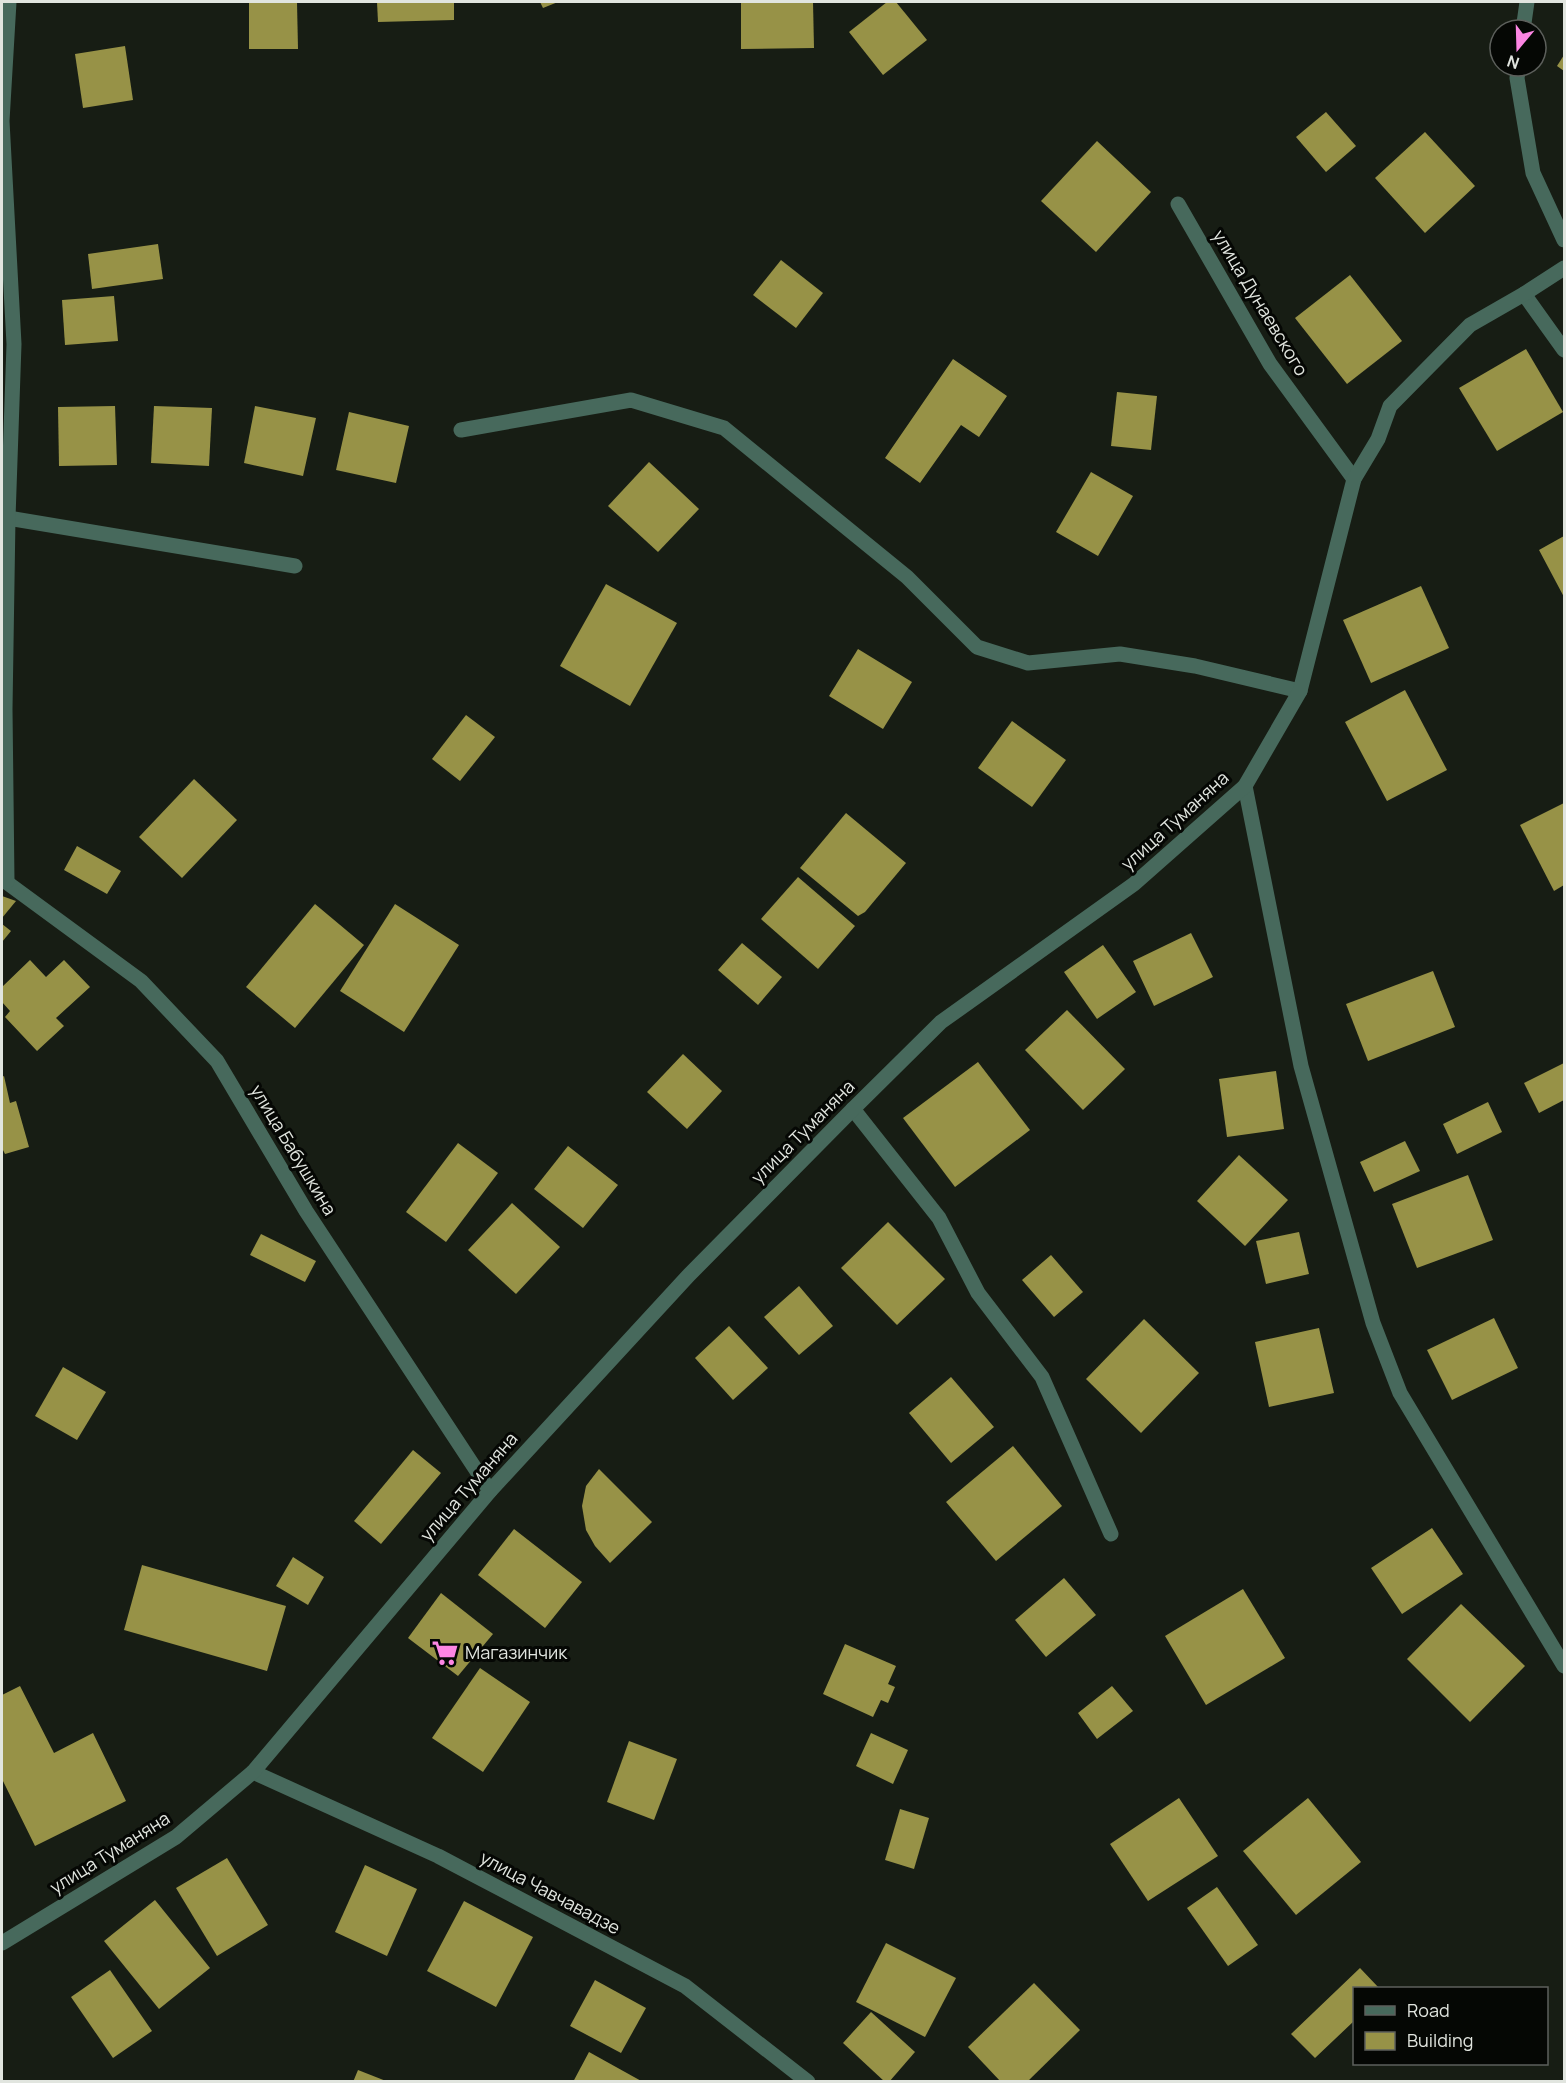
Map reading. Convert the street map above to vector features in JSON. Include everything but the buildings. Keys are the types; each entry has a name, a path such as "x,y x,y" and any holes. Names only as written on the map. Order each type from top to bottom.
{"street":[{"name":"улица Бабушкина","path":"9,2 2,121 14,344 8,518 4,880 141,981 216,1061 306,1211 490,1491"},
{"path":"1525,18 1527,2"},
{"path":"1517,78 1533,173 1564,240"},
{"name":"улица Дунаевского","path":"1178,204 1270,364 1354,479"},
{"name":"улица Туманяна","path":"2,1943 176,1837 253,1772 490,1491 689,1275 853,1109 941,1022 1134,884 1245,786 1300,691 1354,479 1378,439 1390,406 1470,325 1564,268"},
{"path":"1524,294 1564,350"},
{"path":"461,430 631,400 724,428 907,577 977,647 1028,663 1120,654 1194,666 1300,691"},
{"path":"8,518 295,566"},
{"path":"1245,786 1301,1066 1373,1323 1400,1393 1564,1666"},
{"path":"853,1109 939,1218 978,1293 1042,1377 1111,1534"},
{"name":"улица Чавчавадзе","path":"253,1772 438,1856 686,1986 808,2082"}],"place":[{"name":"Магазинчик","path":"445,1653"}]}
